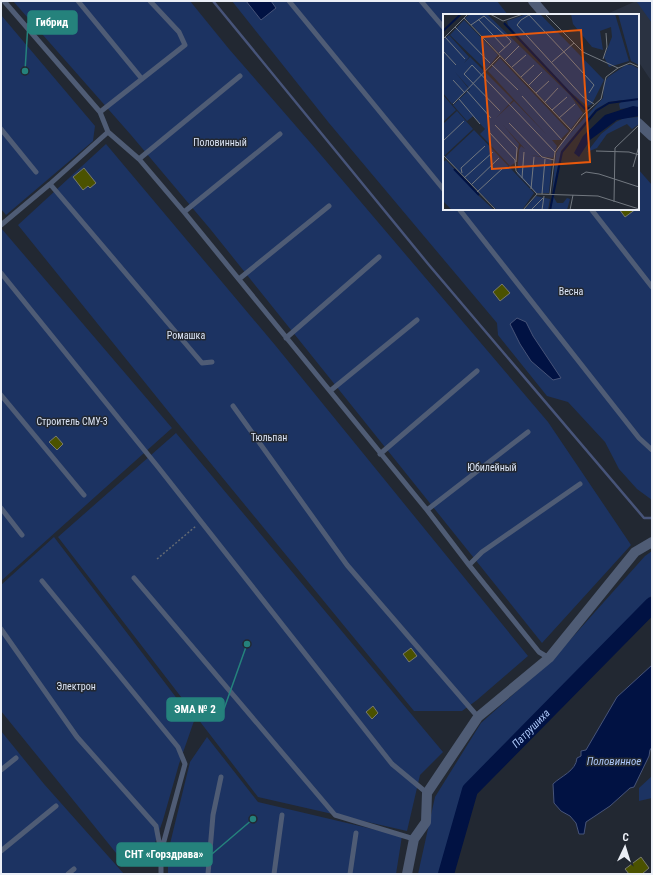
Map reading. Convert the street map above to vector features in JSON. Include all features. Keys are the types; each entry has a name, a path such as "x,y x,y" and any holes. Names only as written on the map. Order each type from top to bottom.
{"street":[{"path":"533,1 544,14"},
{"path":"639,124 652,136"},
{"path":"407,874 414,839 426,822 427,793 478,717 549,658 635,552 652,542"}],"lane":[{"path":"4,1 100,112 108,132 139,159 184,212 427,510 539,652 549,658"},
{"path":"78,1 142,79"},
{"path":"100,112 185,45 179,32 150,1"},
{"path":"289,1 443,189"},
{"path":"421,1 443,27"},
{"path":"139,159 240,76"},
{"path":"1,129 36,172"},
{"path":"1,226 108,132"},
{"path":"184,212 280,134"},
{"path":"50,184 202,363 212,362"},
{"path":"239,279 329,206"},
{"path":"460,210 639,438 652,450"},
{"path":"591,210 652,287"},
{"path":"286,338 379,257"},
{"path":"1,273 158,467 392,764 427,793"},
{"path":"330,391 418,320"},
{"path":"380,454 477,371"},
{"path":"1,395 84,495"},
{"path":"233,406 347,565 478,717"},
{"path":"427,510 528,432"},
{"path":"469,565 482,552 580,484"},
{"path":"1,508 22,535"},
{"path":"134,578 335,815 414,839"},
{"path":"42,581 178,747 185,764 161,852"},
{"path":"1,629 77,737 156,826 161,852 161,874"},
{"path":"1,770 16,758"},
{"path":"208,874 213,815 221,776"},
{"path":"1,851 56,806"},
{"path":"274,874 282,815"},
{"path":"350,874 356,833"},
{"path":"68,874 74,869"}],"path":[{"path":"157,559 201,523"}],"shaded area":[{"path":"636,1 652,1 652,82 639,62 639,14 609,13"}],"green space":[{"name":"Юбилейный","path":"13,1 190,1 229,49 548,422 631,545 542,643 211,230 131,135"},
{"name":"Весна","path":"232,1 497,1 507,14 443,14 443,210 639,210 639,170 652,185 652,500 637,489 619,469 605,442 568,402 547,396 498,335 497,323 329,123"},
{"path":"636,1 652,1 652,23"},
{"path":"1,15 95,126 93,141 6,215 1,209"},
{"name":"Тюльпан","path":"106,144 275,345 528,656 462,711 414,711 176,421 18,225"},
{"name":"Строитель СМУ-3","path":"1,228 172,428 1,581"},
{"path":"176,433 443,752 420,775 407,831 258,797 58,537"},
{"name":"Электрон","path":"54,537 194,721 154,846 125,864 1,711 1,585"},
{"path":"652,551 652,595 586,666 466,786 441,874 418,874 435,797 481,723 553,659 645,556"},
{"path":"1,731 44,784 124,874 1,874"},
{"path":"207,737 258,802 402,836 396,874 168,874 168,852 190,762"},
{"path":"652,776 652,798 639,801 639,788"}],"water":[{"path":"246,1 271,1 276,8 261,20"},
{"path":"517,318 526,322 533,336 561,378 553,380 531,361 510,324"},
{"name":"Половинное","path":"652,665 652,747 649,756 634,787 630,788 610,806 586,822 584,834 579,834 576,823 570,816 561,811 554,803 553,784 571,770 576,763 577,758 581,756 581,751 586,750 617,697"}],"building":[{"path":"84,168 96,183 90,188 88,186 83,190 73,177"},
{"path":"620,210 635,210 625,217"},
{"path":"502,284 510,293 500,301 493,292"},
{"path":"56,436 63,444 57,450 49,442"},
{"path":"411,648 417,656 409,662 403,654"},
{"path":"373,706 378,713 372,719 366,712"},
{"path":"641,857 649,868 642,874 629,874 625,869"}],"waterway":[{"path":"213,1 429,265 644,518 652,518"},
{"name":"Патрушиха","path":"446,874 470,790 652,605"}],"place":[{"name":"Гибрид","path":"25,71"},
{"name":"ЭМА № 2","path":"247,644"},
{"name":"СНТ «Горздрава»","path":"253,819"}],"park label":[{"name":"Половинный","path":"220,142"},
{"name":"Ромашка","path":"186,335"}]}
